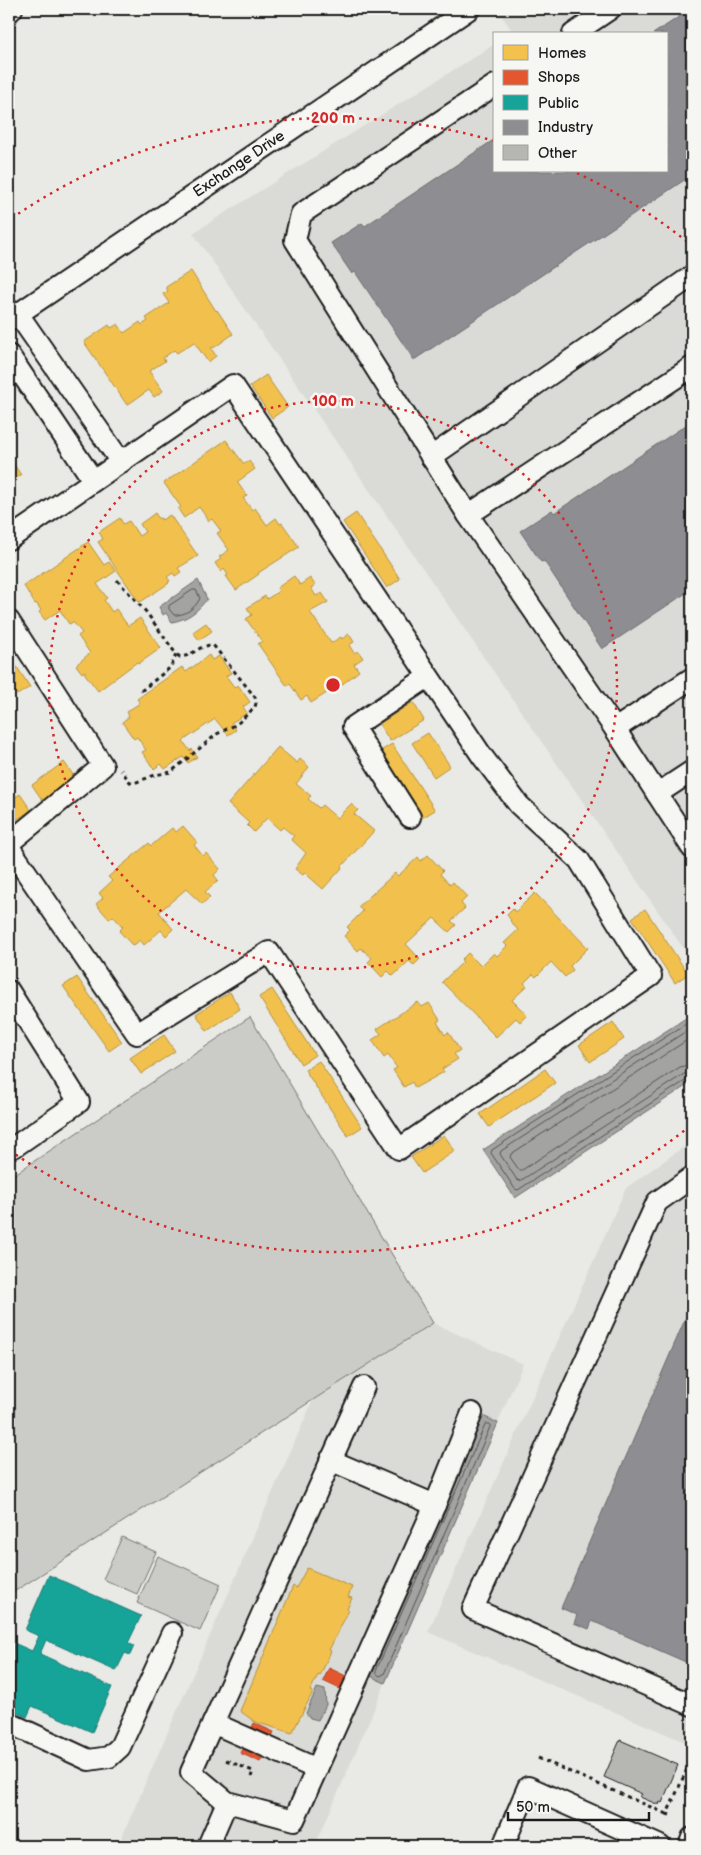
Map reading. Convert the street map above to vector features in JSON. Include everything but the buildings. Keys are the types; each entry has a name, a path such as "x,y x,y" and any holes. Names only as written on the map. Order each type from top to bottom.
{"street":[{"path":"9,12 12,9"},
{"name":"Exchange Drive","path":"14,317 469,9"},
{"path":"576,32 610,9"},
{"path":"493,87 301,214 295,240 468,515 615,729 692,848"},
{"path":"431,458 692,276"},
{"path":"14,317 121,462"},
{"path":"9,355 94,480"},
{"path":"468,515 692,367"},
{"path":"9,539 233,385 482,756 518,805 579,860 652,976 399,1149 269,952 137,1034 9,847"},
{"path":"9,621 104,766 9,843"},
{"path":"410,817 353,727 428,676"},
{"path":"615,729 692,678"},
{"path":"658,794 692,771"},
{"path":"9,991 79,1102 14,1147 9,1146"},
{"path":"692,1177 657,1202 473,1609 692,1705"},
{"path":"364,1387 191,1772 227,1802 294,1820 434,1505 472,1413"},
{"path":"330,1460 434,1505"},
{"path":"9,1724 88,1760 109,1758 120,1747 172,1632"},
{"path":"213,1723 317,1769"},
{"path":"503,1846 528,1787 660,1846"},
{"path":"208,1846 227,1802"},
{"path":"689,1846 692,1838"}],"path":[{"path":"104,766 122,770 130,782 134,783 155,775 171,772 217,734 237,724 255,707 255,697 213,645 201,647 187,656 180,657 147,613 117,580"},
{"path":"141,691 172,667 176,654"},
{"path":"538,1758 669,1814 692,1758"},
{"path":"226,1760 253,1772 252,1777"}],"shaded area":[{"path":"497,9 692,9 692,961 193,233 493,45 493,172 668,172 668,32 513,32"},
{"path":"250,1017 433,1323 9,1595 9,1178"},
{"path":"692,1141 692,1745 428,1632 626,1188"},
{"path":"433,1323 523,1364 315,1846 118,1846 313,1400"},
{"path":"122,1537 156,1552 137,1594 103,1579"},
{"path":"158,1556 221,1584 200,1631 137,1603"}],"water":[{"path":"198,580 207,599 200,608 178,621 172,622 166,613 163,615 159,607"},
{"path":"689,1016 692,1021 692,1082 515,1198 483,1150"},
{"path":"483,1416 498,1423 385,1683 368,1675"},
{"path":"317,1688 325,1690 326,1705 318,1720 310,1718 306,1713"}]}
